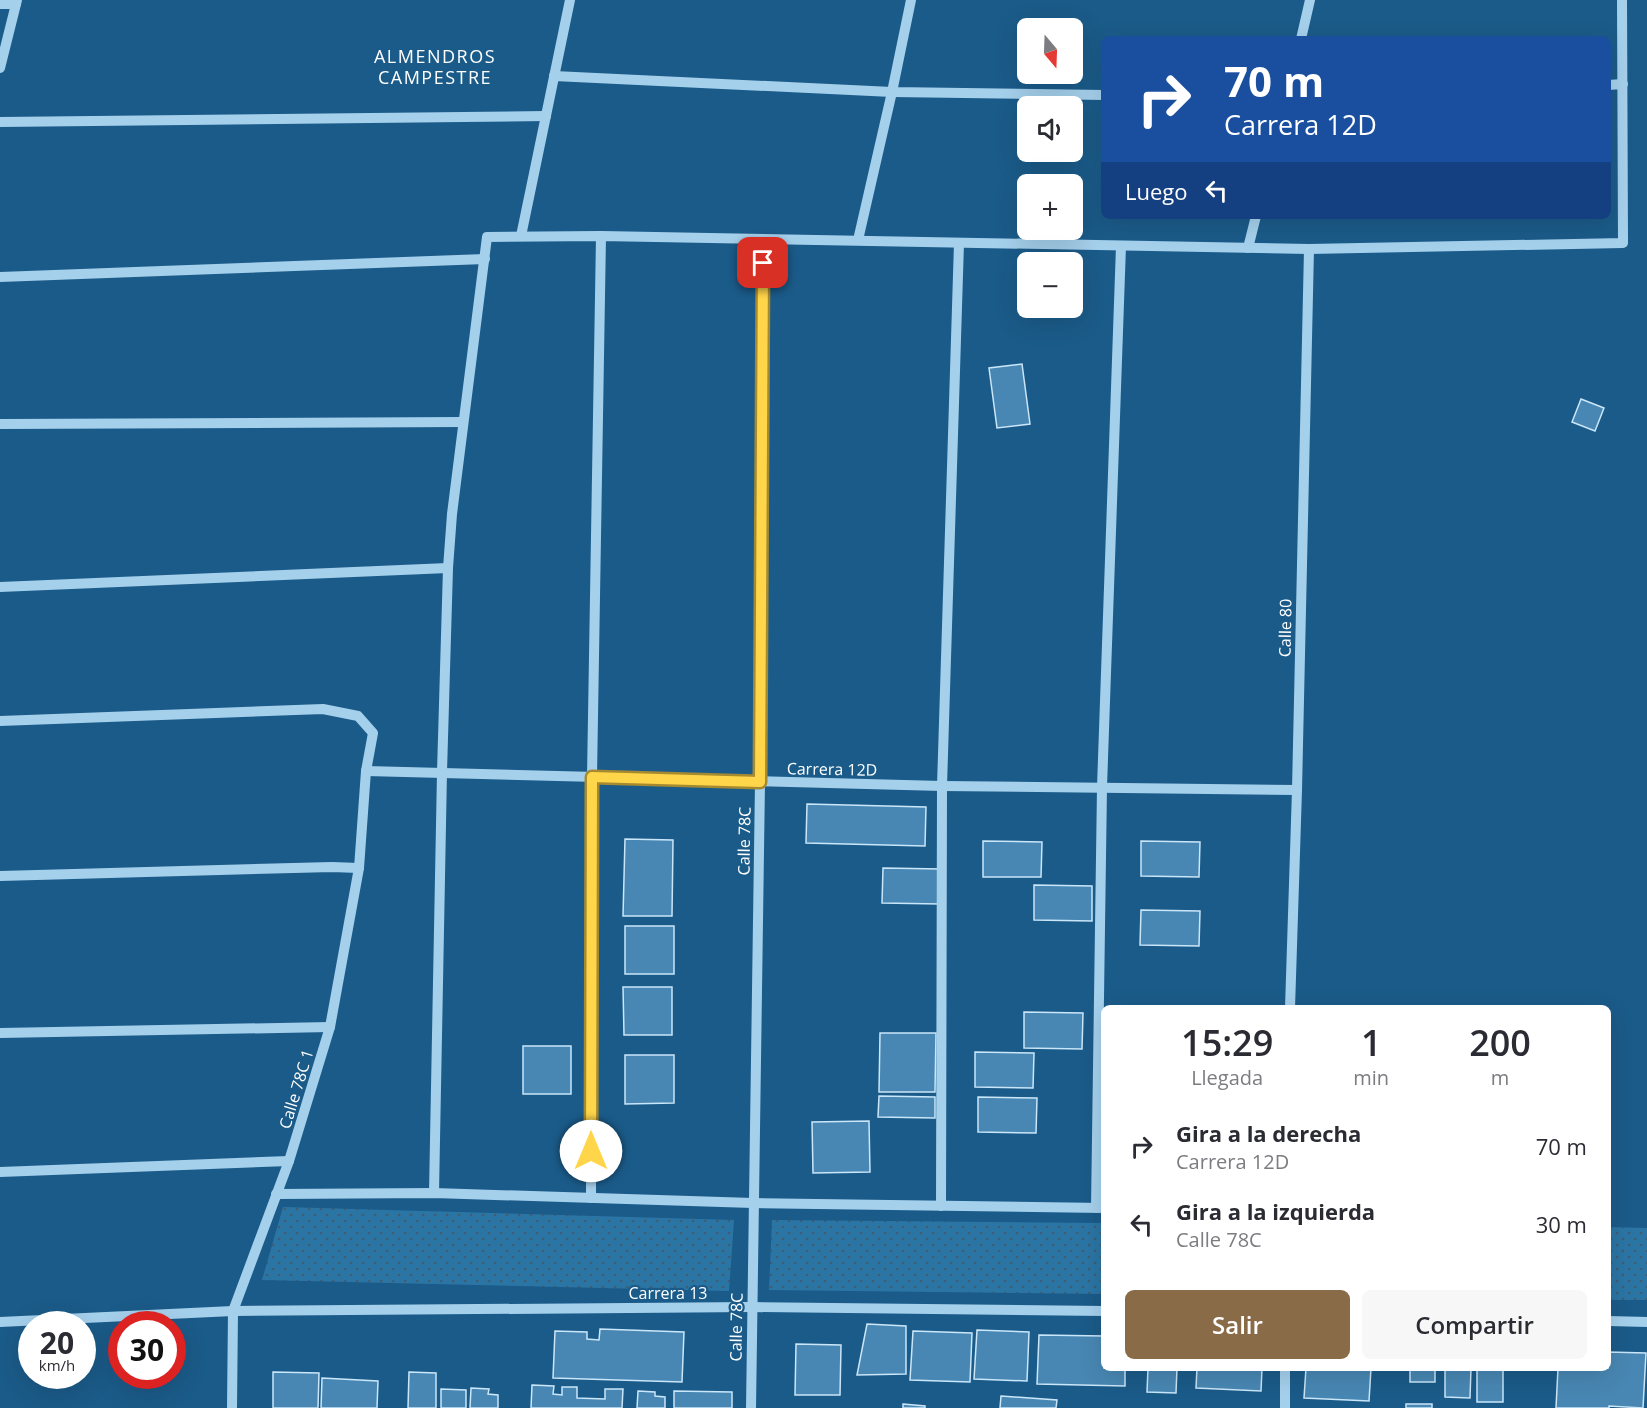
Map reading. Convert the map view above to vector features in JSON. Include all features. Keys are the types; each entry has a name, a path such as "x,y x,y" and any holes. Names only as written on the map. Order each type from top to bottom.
{"street":[{"path":"521,236 570,0"},
{"path":"858,240 911,0"},
{"path":"1301,36 1310,0"},
{"path":"434,1193 448,568 463,422 488,237 601,236 1309,249 1623,243 1622,0"},
{"path":"0,4 16,2 0,68"},
{"path":"554,76 892,92 1101,95"},
{"path":"1611,85 1623,84"},
{"path":"0,122 546,116"},
{"path":"1248,248 1255,219"},
{"path":"591,1198 592,777 601,236"},
{"name":"Calle 78C","path":"751,1408 760,782 763,239"},
{"path":"941,1206 942,786 959,243"},
{"path":"276,1194 434,1193 753,1203 1100,1208 1102,787 1120,246"},
{"name":"Calle 80","path":"1290,1005 1309,249"},
{"path":"0,277 485,259"},
{"path":"0,424 463,422"},
{"path":"0,587 448,568"},
{"name":"Calle 78C 1","path":"0,721 323,709 358,716 373,733 366,771 359,868 330,1028 289,1161 233,1311 232,1408"},
{"name":"Carrera 12D","path":"366,771 942,786 1297,790"},
{"path":"0,876 359,868"},
{"path":"0,1033 330,1028"},
{"path":"0,1172 289,1161"},
{"name":"Carrera 13","path":"0,1322 233,1311 751,1307 1101,1311"},
{"path":"1611,1321 1647,1322"},
{"path":"1285,1371 1285,1408"}],"shaded area":[{"path":"283,1207 734,1220 729,1291 262,1280"},
{"path":"772,1220 1101,1223 1101,1294 769,1290"},
{"path":"1611,1227 1647,1228 1647,1300 1611,1300"}],"building":[{"path":"1022,364 1030,424 997,428 989,368"},
{"path":"1581,399 1604,408 1595,431 1572,422"},
{"path":"807,804 926,807 925,846 806,843"},
{"path":"625,839 673,840 672,916 623,916"},
{"path":"983,841 1042,842 1041,877 983,877"},
{"path":"1141,841 1200,842 1199,877 1141,876"},
{"path":"883,868 941,869 940,904 882,903"},
{"path":"1034,885 1092,886 1092,921 1034,920"},
{"path":"1141,910 1200,911 1199,946 1140,945"},
{"path":"625,926 674,926 674,974 625,974"},
{"path":"623,987 672,987 672,1035 624,1035"},
{"path":"1024,1012 1083,1013 1082,1049 1024,1048"},
{"path":"880,1033 936,1033 935,1092 879,1092"},
{"path":"523,1046 571,1046 571,1094 523,1094"},
{"path":"975,1052 1034,1053 1033,1088 975,1087"},
{"path":"625,1055 674,1055 674,1103 625,1104"},
{"path":"879,1096 935,1097 935,1118 878,1117"},
{"path":"978,1097 1037,1098 1036,1133 978,1132"},
{"path":"869,1121 870,1172 813,1173 812,1122"},
{"path":"867,1324 906,1326 906,1374 857,1375"},
{"path":"600,1329 684,1332 682,1382 553,1378 555,1331 587,1332 587,1339 599,1340"},
{"path":"977,1330 1029,1332 1027,1381 974,1379"},
{"path":"913,1331 972,1333 970,1382 910,1380"},
{"path":"1039,1335 1101,1336 1101,1371 1125,1371 1125,1386 1037,1384"},
{"path":"796,1344 841,1345 840,1395 795,1395"},
{"path":"1611,1352 1646,1353 1643,1408 1609,1406 1609,1408 1556,1408 1558,1371 1611,1371"},
{"path":"1148,1371 1177,1371 1176,1393 1147,1392"},
{"path":"1197,1371 1262,1371 1261,1391 1196,1388"},
{"path":"1306,1371 1371,1371 1369,1401 1304,1398"},
{"path":"1410,1371 1435,1371 1435,1382 1410,1382"},
{"path":"1445,1371 1471,1371 1470,1398 1445,1397"},
{"path":"1477,1371 1503,1371 1503,1402 1477,1402"},
{"path":"273,1372 319,1373 318,1408 273,1408"},
{"path":"409,1372 436,1373 436,1408 408,1408"},
{"path":"322,1378 378,1381 377,1408 321,1408"},
{"path":"532,1385 554,1386 553,1394 562,1395 562,1387 577,1387 577,1398 605,1399 605,1389 623,1389 622,1408 531,1408"},
{"path":"471,1388 489,1389 488,1394 498,1395 498,1408 470,1408"},
{"path":"441,1389 466,1390 466,1408 441,1408"},
{"path":"638,1391 655,1392 655,1396 665,1397 665,1408 637,1408"},
{"path":"674,1391 732,1392 732,1408 674,1408"},
{"path":"1001,1396 1057,1400 1056,1408 1000,1408"},
{"path":"903,1404 925,1406 925,1408 903,1408"},
{"path":"1406,1404 1432,1404 1432,1408 1406,1408"}],"district":[{"name":"ALMENDROS CAMPESTRE","path":"435,66"}],"route":[{"path":"591,1151 592,777 760,782 763,263"}]}
